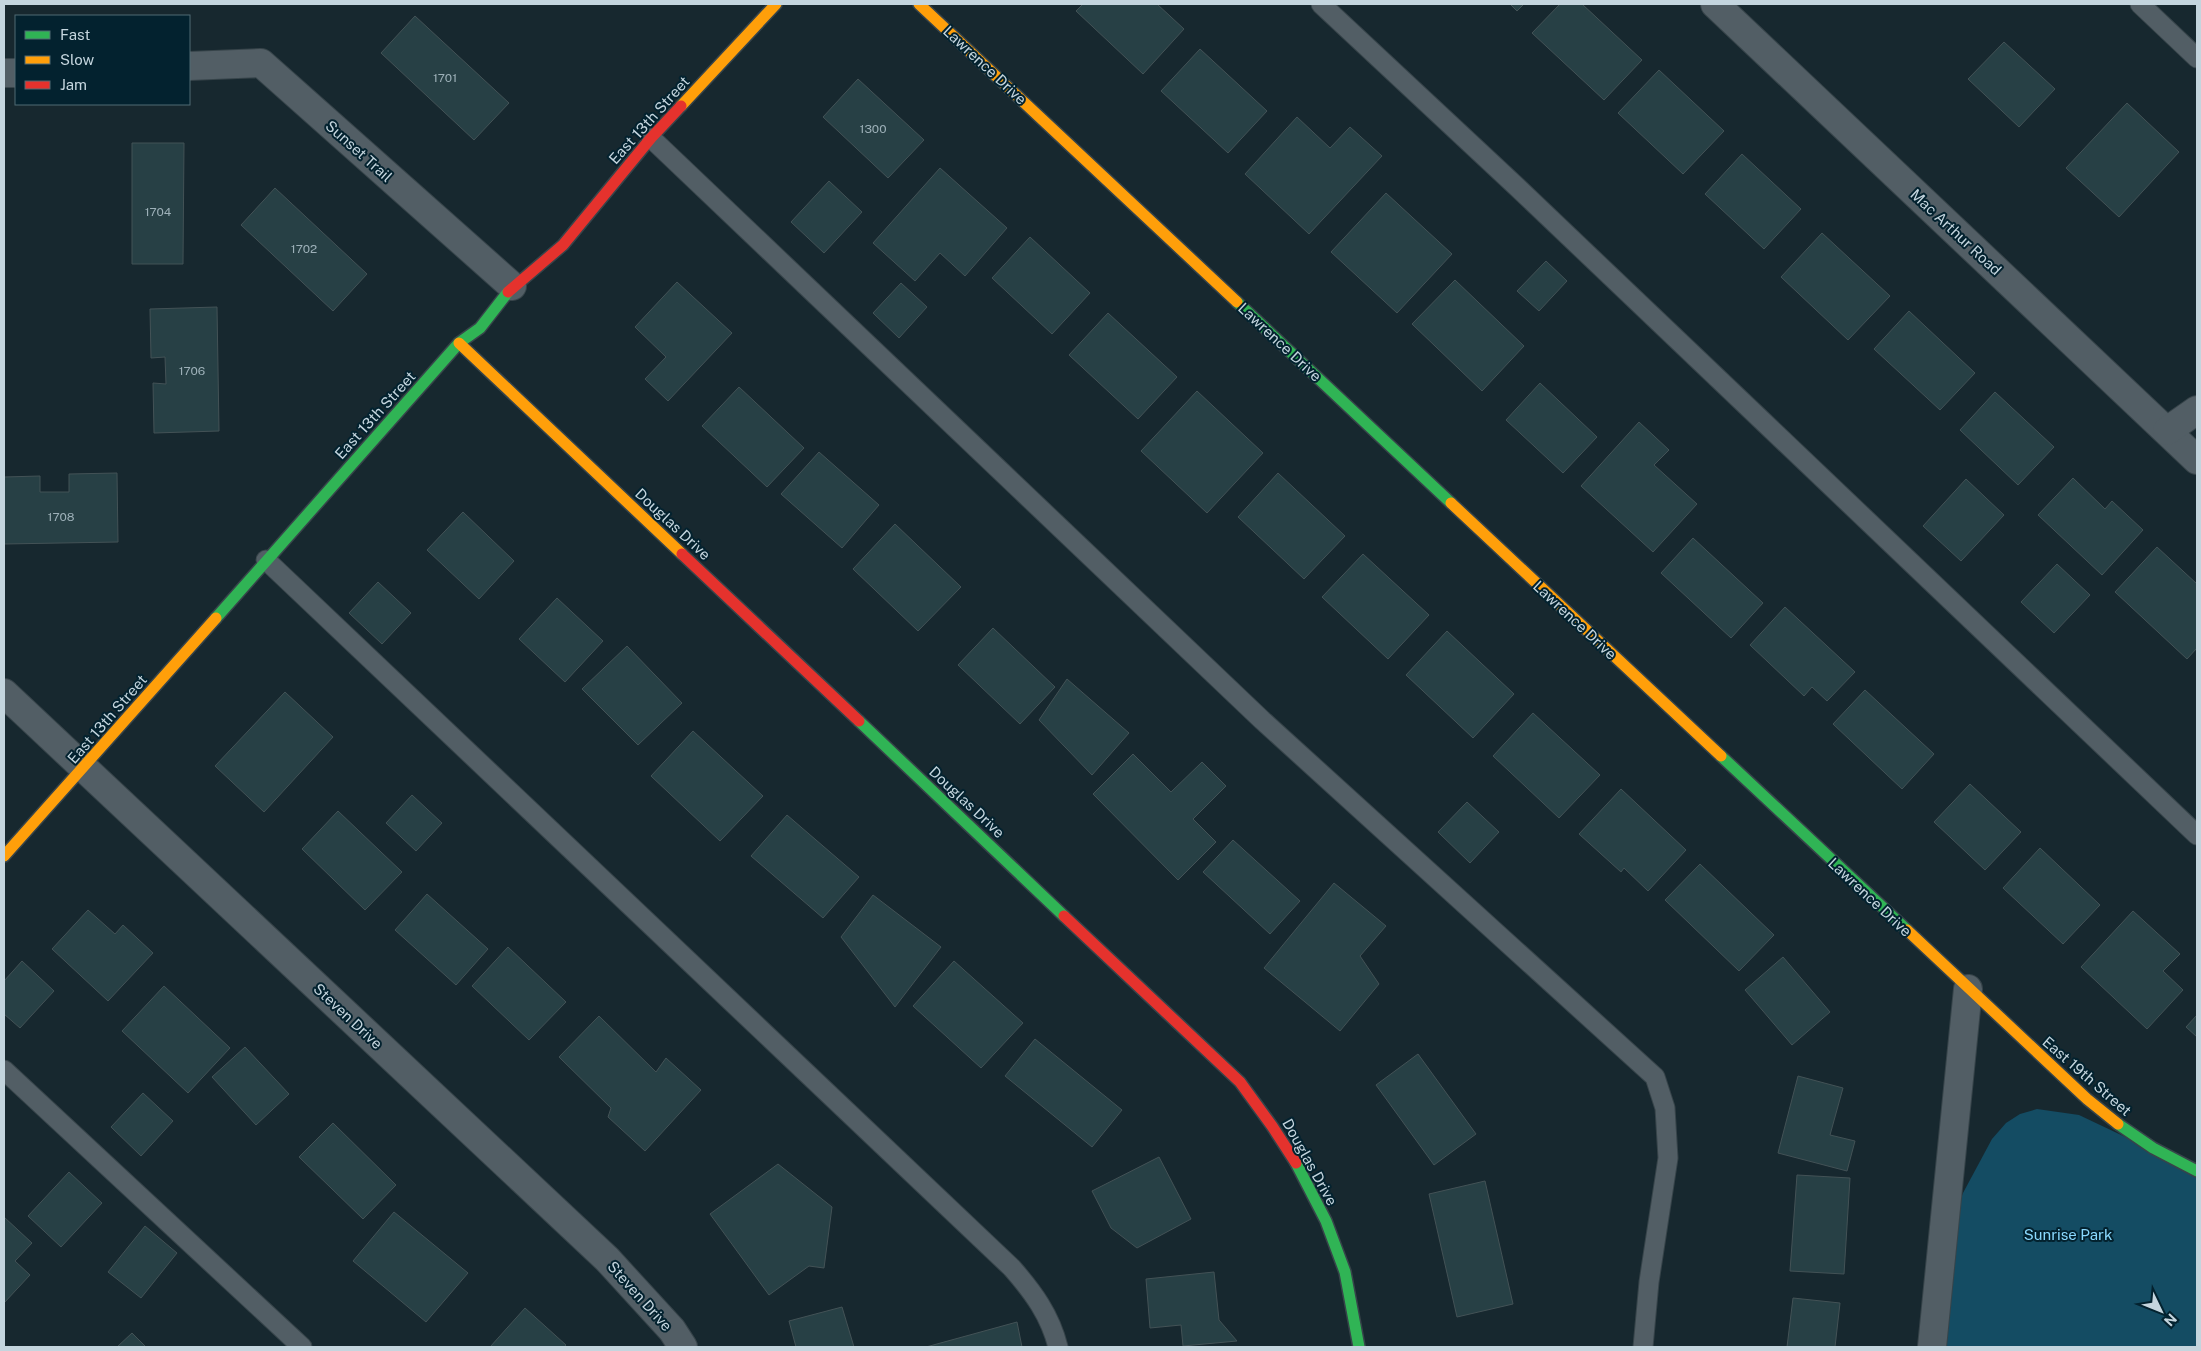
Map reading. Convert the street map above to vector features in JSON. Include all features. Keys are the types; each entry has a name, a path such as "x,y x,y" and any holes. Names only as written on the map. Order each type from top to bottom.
{"street":[{"name":"East 13th Street","path":"4,856 459,343 480,328 512,286 563,245 651,138 776,4"},
{"name":"Lawrence Drive","path":"920,4 1968,989"},
{"name":"Mac Arthur Road","path":"1715,4 2197,460"},
{"name":"Sunset Trail","path":"190,66 261,63 512,286"},
{"name":"Douglas Drive","path":"459,343 1240,1082 1294,1157 1332,1237 1345,1273 1359,1347"},
{"path":"2167,431 2197,410"},
{"name":"Steven Drive","path":"4,693 607,1259 672,1330 683,1347"},
{"name":"East 19th Street","path":"1968,989 2101,1111 2169,1158 2197,1171"},
{"path":"1932,1347 1968,989"}],"lane":[{"path":"1321,4 1554,221 2197,835"},
{"path":"2140,4 2197,58"},
{"path":"651,138 1262,720 1655,1076 1664,1108 1668,1158 1649,1282 1643,1347"},
{"path":"266,560 1012,1268 1041,1303 1051,1324 1058,1347"},
{"path":"4,1070 302,1347"}],"green space":[{"name":"Sunrise Park","path":"2037,1109 2079,1115 2197,1171 2197,1347 1932,1347 1942,1249 1963,1193 1992,1139 2006,1123 2020,1114"}],"building":[{"path":"1083,4 1157,4 1184,29 1143,74 1076,11"},
{"path":"1510,4 1524,4 1517,11"},
{"path":"1560,4 1582,4 1642,60 1604,100 1532,33"},
{"path":"415,16 509,103 474,140 381,53"},
{"path":"2004,42 2055,89 2019,127 1968,79"},
{"path":"1200,49 1267,111 1228,153 1161,91"},
{"path":"1659,70 1724,131 1683,174 1618,113"},
{"path":"858,79 924,140 888,178 823,117"},
{"path":"2127,103 2179,152 2119,217 2066,168"},
{"path":"1297,117 1330,148 1350,127 1382,156 1309,234 1245,174"},
{"path":"132,143 184,143 183,264 132,264"},
{"path":"1742,154 1801,209 1764,249 1705,194"},
{"path":"940,168 1007,228 965,276 940,253 915,281 873,243"},
{"path":"829,181 862,212 824,253 791,222"},
{"path":"275,188 367,274 333,311 241,225"},
{"path":"1386,193 1452,254 1397,313 1331,252"},
{"path":"1822,233 1890,296 1848,340 1781,277"},
{"path":"1030,237 1090,293 1052,334 992,278"},
{"path":"1546,261 1567,281 1539,311 1517,291"},
{"path":"1455,280 1524,346 1482,391 1412,324"},
{"path":"677,282 732,333 668,401 645,379 666,357 635,327"},
{"path":"901,283 927,307 899,338 873,313"},
{"path":"217,307 219,431 154,433 153,383 166,384 165,357 151,358 150,309"},
{"path":"1909,311 1975,373 1940,410 1874,349"},
{"path":"1108,313 1177,377 1138,419 1069,355"},
{"path":"1540,383 1597,437 1563,473 1506,420"},
{"path":"739,387 804,448 767,487 702,426"},
{"path":"1197,391 1263,453 1207,513 1141,451"},
{"path":"1995,392 2054,447 2018,485 1960,430"},
{"path":"1639,422 1669,450 1654,465 1697,504 1653,552 1581,486"},
{"path":"819,452 879,505 842,548 781,494"},
{"path":"117,473 118,542 4,544 4,477 40,476 40,492 69,492 69,474"},
{"path":"1278,473 1345,536 1304,579 1238,517"},
{"path":"2073,478 2105,509 2112,501 2143,530 2102,575 2038,515"},
{"path":"1966,479 2004,515 1961,561 1923,526"},
{"path":"463,512 514,561 479,599 427,550"},
{"path":"895,524 961,587 918,631 853,569"},
{"path":"1693,538 1763,603 1731,638 1661,573"},
{"path":"2157,547 2197,584 2197,648 2187,659 2115,592"},
{"path":"1363,554 1429,615 1388,659 1322,597"},
{"path":"2057,564 2090,595 2054,633 2021,602"},
{"path":"378,582 411,613 382,644 349,613"},
{"path":"557,598 603,641 565,682 519,639"},
{"path":"1785,607 1855,672 1827,701 1812,687 1804,696 1750,645"},
{"path":"993,628 1055,687 1020,724 958,665"},
{"path":"1447,631 1514,694 1473,738 1406,675"},
{"path":"627,646 682,703 638,745 582,689"},
{"path":"1067,679 1129,733 1092,775 1039,720"},
{"path":"1865,690 1934,754 1902,789 1833,724"},
{"path":"285,692 333,737 264,812 215,766"},
{"path":"1533,713 1600,775 1559,818 1493,756"},
{"path":"693,731 763,796 720,841 651,776"},
{"path":"1133,754 1171,792 1202,762 1226,786 1193,819 1216,842 1178,880 1093,794"},
{"path":"1970,784 2021,832 1985,870 1934,822"},
{"path":"1621,789 1686,850 1648,891 1624,868 1621,872 1579,834"},
{"path":"412,795 442,823 416,851 386,823"},
{"path":"1467,802 1499,832 1470,863 1438,832"},
{"path":"338,811 402,872 365,910 302,849"},
{"path":"787,815 859,877 823,918 751,856"},
{"path":"1233,840 1300,901 1270,934 1203,872"},
{"path":"2040,848 2100,905 2063,944 2003,888"},
{"path":"1700,864 1774,935 1739,971 1665,900"},
{"path":"1334,883 1386,926 1360,956 1379,984 1340,1031 1264,968"},
{"path":"427,894 488,949 456,985 395,930"},
{"path":"873,895 941,947 895,1007 841,937"},
{"path":"88,910 115,934 123,925 153,953 108,1001 52,949"},
{"path":"2133,911 2180,954 2163,971 2183,990 2147,1029 2081,967"},
{"path":"508,947 566,1002 529,1040 472,986"},
{"path":"1783,957 1830,1012 1792,1045 1745,990"},
{"path":"22,961 54,991 20,1028 4,1014 4,981"},
{"path":"954,961 1023,1023 981,1068 913,1006"},
{"path":"164,986 230,1048 188,1093 122,1031"},
{"path":"2197,1015 2197,1037 2186,1027"},
{"path":"599,1016 656,1072 666,1058 701,1090 645,1151 608,1117 611,1108 559,1057"},
{"path":"1035,1039 1122,1110 1092,1147 1005,1076"},
{"path":"245,1047 289,1094 256,1125 212,1077"},
{"path":"1418,1054 1476,1134 1434,1165 1376,1085"},
{"path":"1798,1076 1843,1088 1830,1135 1855,1141 1847,1171 1778,1153"},
{"path":"143,1093 173,1121 141,1156 111,1127"},
{"path":"333,1123 396,1185 363,1219 299,1157"},
{"path":"1159,1157 1191,1219 1137,1248 1111,1228 1092,1191"},
{"path":"778,1164 832,1207 824,1268 809,1266 769,1295 710,1214"},
{"path":"69,1172 102,1203 61,1247 28,1216"},
{"path":"1797,1175 1850,1178 1844,1274 1790,1271"},
{"path":"1485,1181 1513,1304 1457,1317 1429,1194"},
{"path":"394,1212 468,1273 426,1322 353,1261"},
{"path":"4,1217 32,1243 15,1261 30,1275 4,1303"},
{"path":"145,1226 177,1253 141,1298 108,1272"},
{"path":"1214,1272 1219,1320 1237,1341 1183,1346 1181,1325 1150,1328 1146,1279"},
{"path":"1793,1298 1840,1303 1835,1347 1787,1347"},
{"path":"842,1307 854,1347 796,1347 789,1321"},
{"path":"525,1308 566,1345 564,1347 490,1347"},
{"path":"1017,1322 1022,1347 926,1347"},
{"path":"132,1333 146,1347 117,1347"}],"traffic: fast":[{"path":"216,618 459,343 480,328 508,292"},
{"path":"1237,302 1451,503"},
{"path":"859,721 1064,916"},
{"path":"1721,756 1907,930"},
{"path":"2118,1124 2153,1148 2197,1171"},
{"path":"1296,1163 1326,1221 1345,1272 1359,1347"}],"traffic: slow":[{"path":"681,106 776,4"},
{"path":"919,4 1237,302"},
{"path":"459,343 682,554"},
{"path":"1451,503 1721,756"},
{"path":"4,856 216,618"},
{"path":"1907,930 2087,1099 2118,1124"}],"traffic: jam":[{"path":"508,292 563,245 651,138 681,106"},
{"path":"682,554 859,721"},
{"path":"1064,916 1240,1082 1296,1163"}]}
